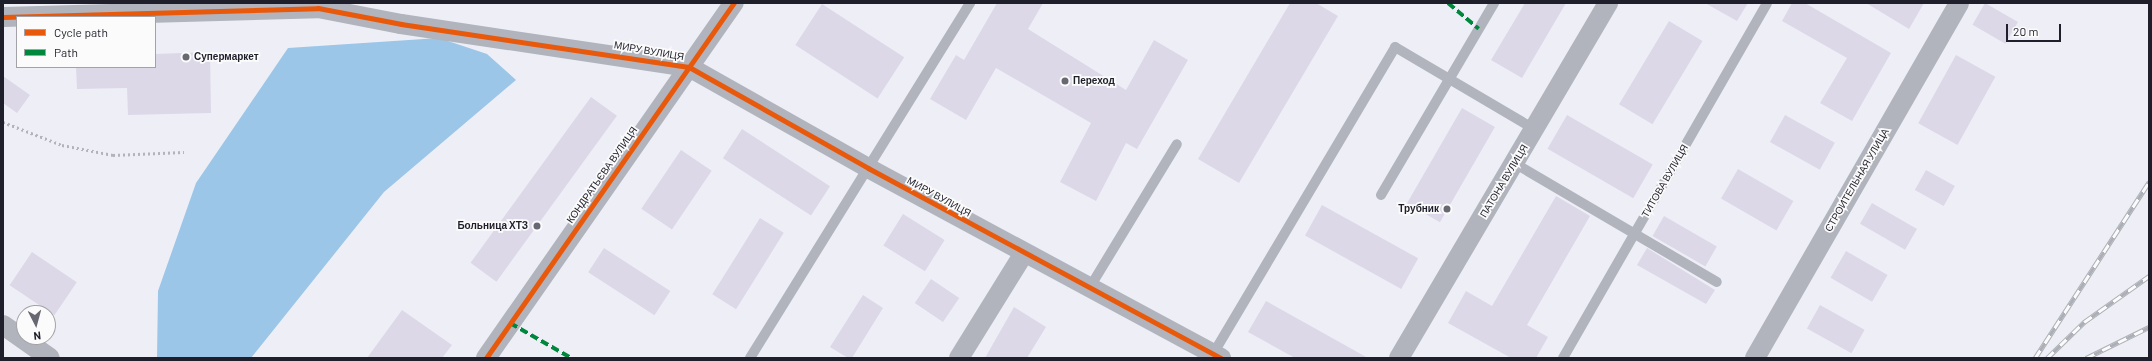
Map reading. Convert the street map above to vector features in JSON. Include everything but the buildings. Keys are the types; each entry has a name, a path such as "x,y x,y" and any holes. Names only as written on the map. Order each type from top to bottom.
{"street":[{"name":"КОНДРАТЬЄВА ВУЛИЦЯ","path":"486,358 734,3"},
{"name":"ПАТОНА ВУЛИЦЯ","path":"1399,358 1608,3"},
{"name":"СТРОИТЕЛЬНАЯ УЛИЦА","path":"1755,358 1959,3"},
{"name":"МИРУ ВУЛИЦЯ","path":"29,16 318,5 401,24 689,67 868,168 1217,356"},
{"name":"МИРУ ВУЛИЦЯ","path":"3,17 16,17"},
{"path":"958,358 1024,253"},
{"path":"3,325 50,358"}],"lane":[{"path":"750,358 970,3"},
{"path":"1381,194 1494,3"},
{"name":"ТИТОВА ВУЛИЦЯ","path":"1563,358 1766,3"},
{"path":"1217,356 1395,47 1534,129"},
{"path":"1090,287 1177,144"},
{"path":"1514,163 1717,282"}],"path":[{"path":"3,122 62,144 113,154 184,152"}],"water":[{"path":"439,38 487,54 516,80 384,192 251,358 157,358 158,291 196,183 288,48"}],"railway":[{"path":"2035,358 2149,182"},
{"path":"2047,358 2084,322 2149,276"},
{"path":"2086,358 2149,327"}],"marked path":[{"path":"1448,3 1479,29"},
{"path":"510,323 571,358"}],"cycle path":[{"path":"486,358 734,3"},
{"path":"38,16 318,8 401,24 689,67 868,168 1221,358"},
{"path":"3,17 16,17"}],"place":[{"name":"Супермаркет","path":"186,57"},
{"name":"Переход","path":"1065,81"},
{"name":"Трубник","path":"1447,209"},
{"name":"Больница ХТЗ","path":"537,226"}]}
